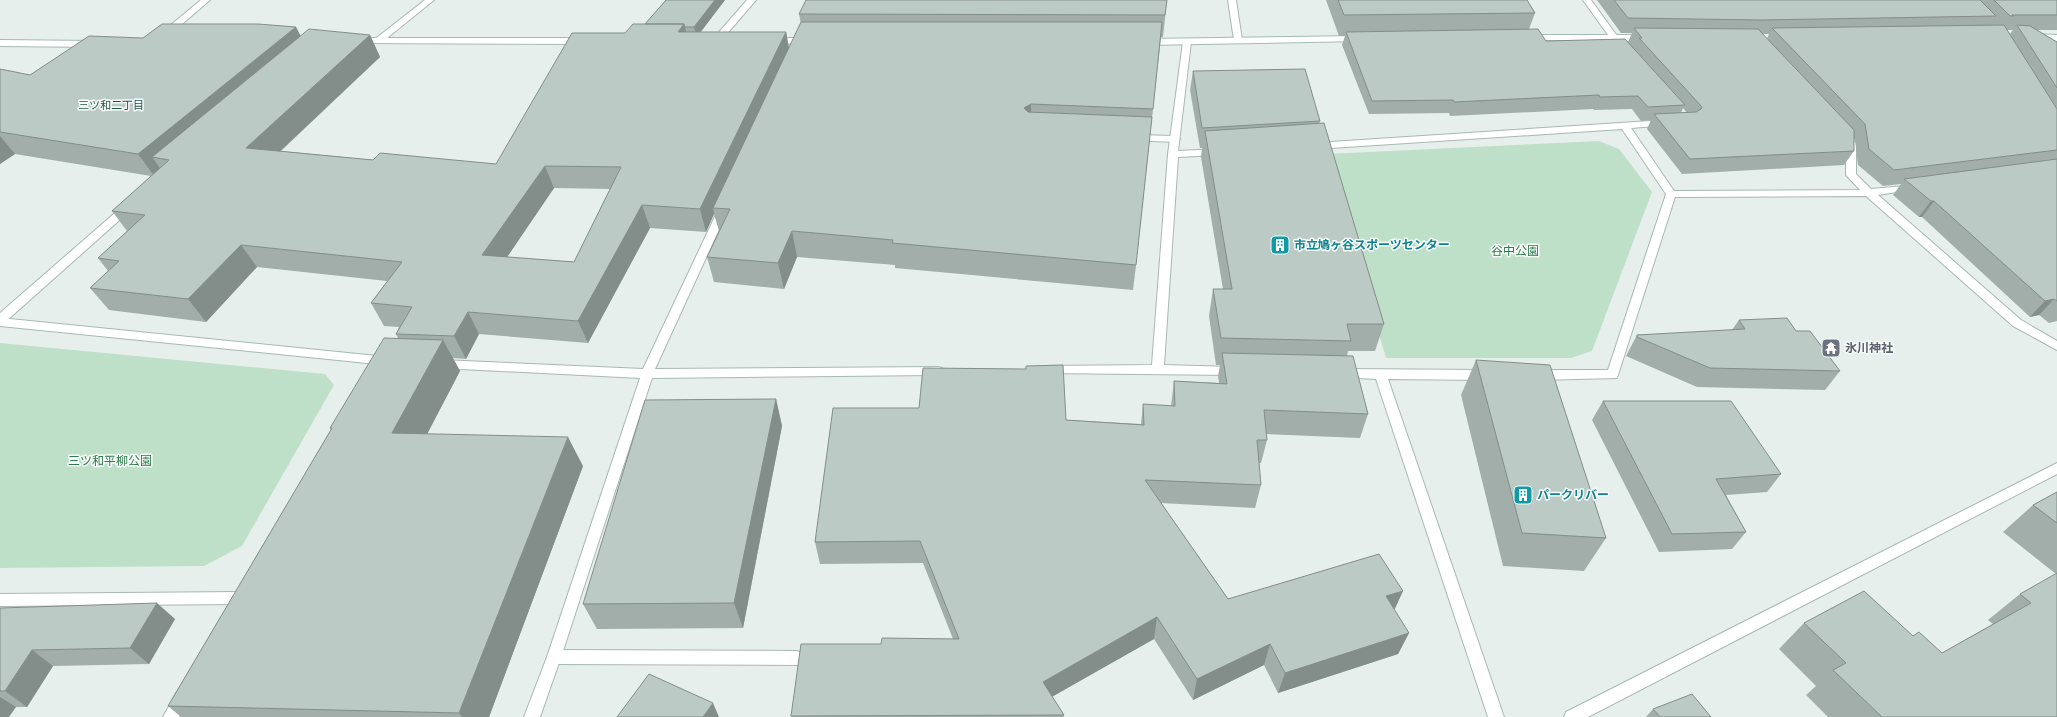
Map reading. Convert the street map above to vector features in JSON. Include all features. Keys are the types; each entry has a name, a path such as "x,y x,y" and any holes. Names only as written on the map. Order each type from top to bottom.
{"street":[{"path":"162,43 206,0"},
{"path":"378,41 430,0"},
{"path":"732,41 712,40 752,0"},
{"path":"1232,0 1238,40"},
{"path":"1587,0 1612,37 1628,54"},
{"path":"2027,37 2057,38"},
{"path":"1517,38 1651,38"},
{"path":"1132,42 1365,39"},
{"path":"347,42 591,41"},
{"path":"763,41 818,41"},
{"path":"795,55 802,41"},
{"path":"1158,369 1173,154 1187,42"},
{"path":"0,43 107,44"},
{"path":"1308,146 1672,123"},
{"path":"1625,126 1671,194"},
{"path":"1840,132 1851,143 1851,175 1869,193 2018,323 2057,346"},
{"path":"1127,137 1175,139"},
{"path":"1173,154 1228,151"},
{"path":"1671,194 1869,193 1924,186"},
{"path":"1525,375 1613,375 1671,194"},
{"path":"0,321 137,200"},
{"path":"532,717 554,657 647,374 728,200"},
{"path":"0,321 372,360 395,361"},
{"path":"364,374 372,360"},
{"path":"427,363 647,374 950,371"},
{"path":"1038,370 1158,369 1245,371"},
{"path":"1333,374 1501,375"},
{"path":"1381,375 1496,717"},
{"path":"1572,717 2057,468"},
{"path":"232,611 247,584"},
{"path":"0,600 239,598"},
{"path":"554,657 797,658"},
{"path":"171,717 190,684"}],"green space":[{"name":"谷中公園","path":"1599,141 1619,149 1652,192 1592,351 1571,358 1386,358 1327,154"},
{"name":"三ツ和平柳公園","path":"0,343 325,374 334,385 242,546 204,566 0,568"}],"building":[{"path":"666,0 715,0 694,27 685,27 684,24 645,24"},
{"path":"806,0 1167,0 1165,15 799,14"},
{"path":"1338,0 1527,0 1535,13 1344,15"},
{"path":"1614,0 1980,0 1996,16 1761,20 1628,18"},
{"path":"1994,0 2057,0 2057,15 2010,16"},
{"path":"801,22 1162,22 1153,109 1031,104 1024,108 1028,112 1152,117 1136,265 892,243 893,240 792,231 778,263 707,257 730,209 713,208"},
{"path":"162,24 258,24 296,27 138,154 0,132 0,69 30,75 89,36 143,38"},
{"path":"633,24 684,24 678,32 786,32 700,209 642,205 578,321 468,312 454,336 396,334 412,307 371,303 402,262 241,245 188,299 90,288 119,261 98,258 145,215 112,211 169,160 152,157 309,29 370,35 246,148 373,160 380,153 496,164 572,33 625,33","holes":["545,166 621,167 574,262 482,255"]},
{"path":"2004,25 2057,109 2057,150 1894,170 1869,149 1865,124 1772,28"},
{"path":"2017,25 2030,26 2057,42 2057,88"},
{"path":"1634,28 1758,29 1854,130 1854,151 1690,159 1654,114 1696,112 1702,107 1639,38 1642,38"},
{"path":"1538,29 1546,41 1625,39 1685,105 1648,107 1638,96 1600,97 1599,95 1454,102 1453,100 1372,101 1346,32"},
{"path":"1305,69 1320,121 1202,128 1193,71"},
{"name":"市立鳩ヶ谷スポーツセンター","path":"1324,123 1384,324 1347,324 1351,341 1221,338 1213,289 1232,289 1205,131"},
{"path":"2057,159 2057,301 2054,299 2045,301 1934,201 1931,201 1904,179"},
{"path":"1787,318 1796,331 1810,331 1840,371 1710,368 1637,337 1637,335 1745,329 1739,320"},
{"path":"384,338 443,340 392,433 568,437 459,713 168,706 332,428 330,428"},
{"path":"1222,353 1353,356 1368,414 1264,410 1267,440 1257,440 1261,485 1145,480 1228,599 1379,554 1403,591 1386,596 1409,633 1285,673 1270,644 1197,679 1157,617 1043,682 1064,715 791,716 801,644 881,644 882,638 959,639 920,541 815,542 833,408 919,408 923,368 1026,369 1026,366 1063,365 1066,420 1144,425 1143,404 1175,406 1174,381 1227,384"},
{"path":"1476,360 1550,365 1606,538 1522,533"},
{"path":"776,399 734,603 583,604 645,400"},
{"path":"1603,401 1731,401 1781,474 1716,479 1746,532 1672,534"},
{"path":"2057,492 2057,523 2033,505"},
{"path":"2057,573 2057,717 1882,717 1833,670 1846,663 1804,623 1864,591 1913,636 1919,632 1942,653 2031,603 2020,594"},
{"path":"157,603 130,648 32,650 5,691 0,691 0,608"},
{"path":"649,674 713,703 703,717 617,717"},
{"path":"1692,694 1711,717 1660,717 1653,709"}],"place":[{"name":"市立鳩ヶ谷スポーツセンター","path":"1280,245"},
{"name":"氷川神社","path":"1831,348"},
{"name":"パークリバー","path":"1523,495"}],"district":[{"name":"三ツ和二丁目","path":"111,105"}]}
